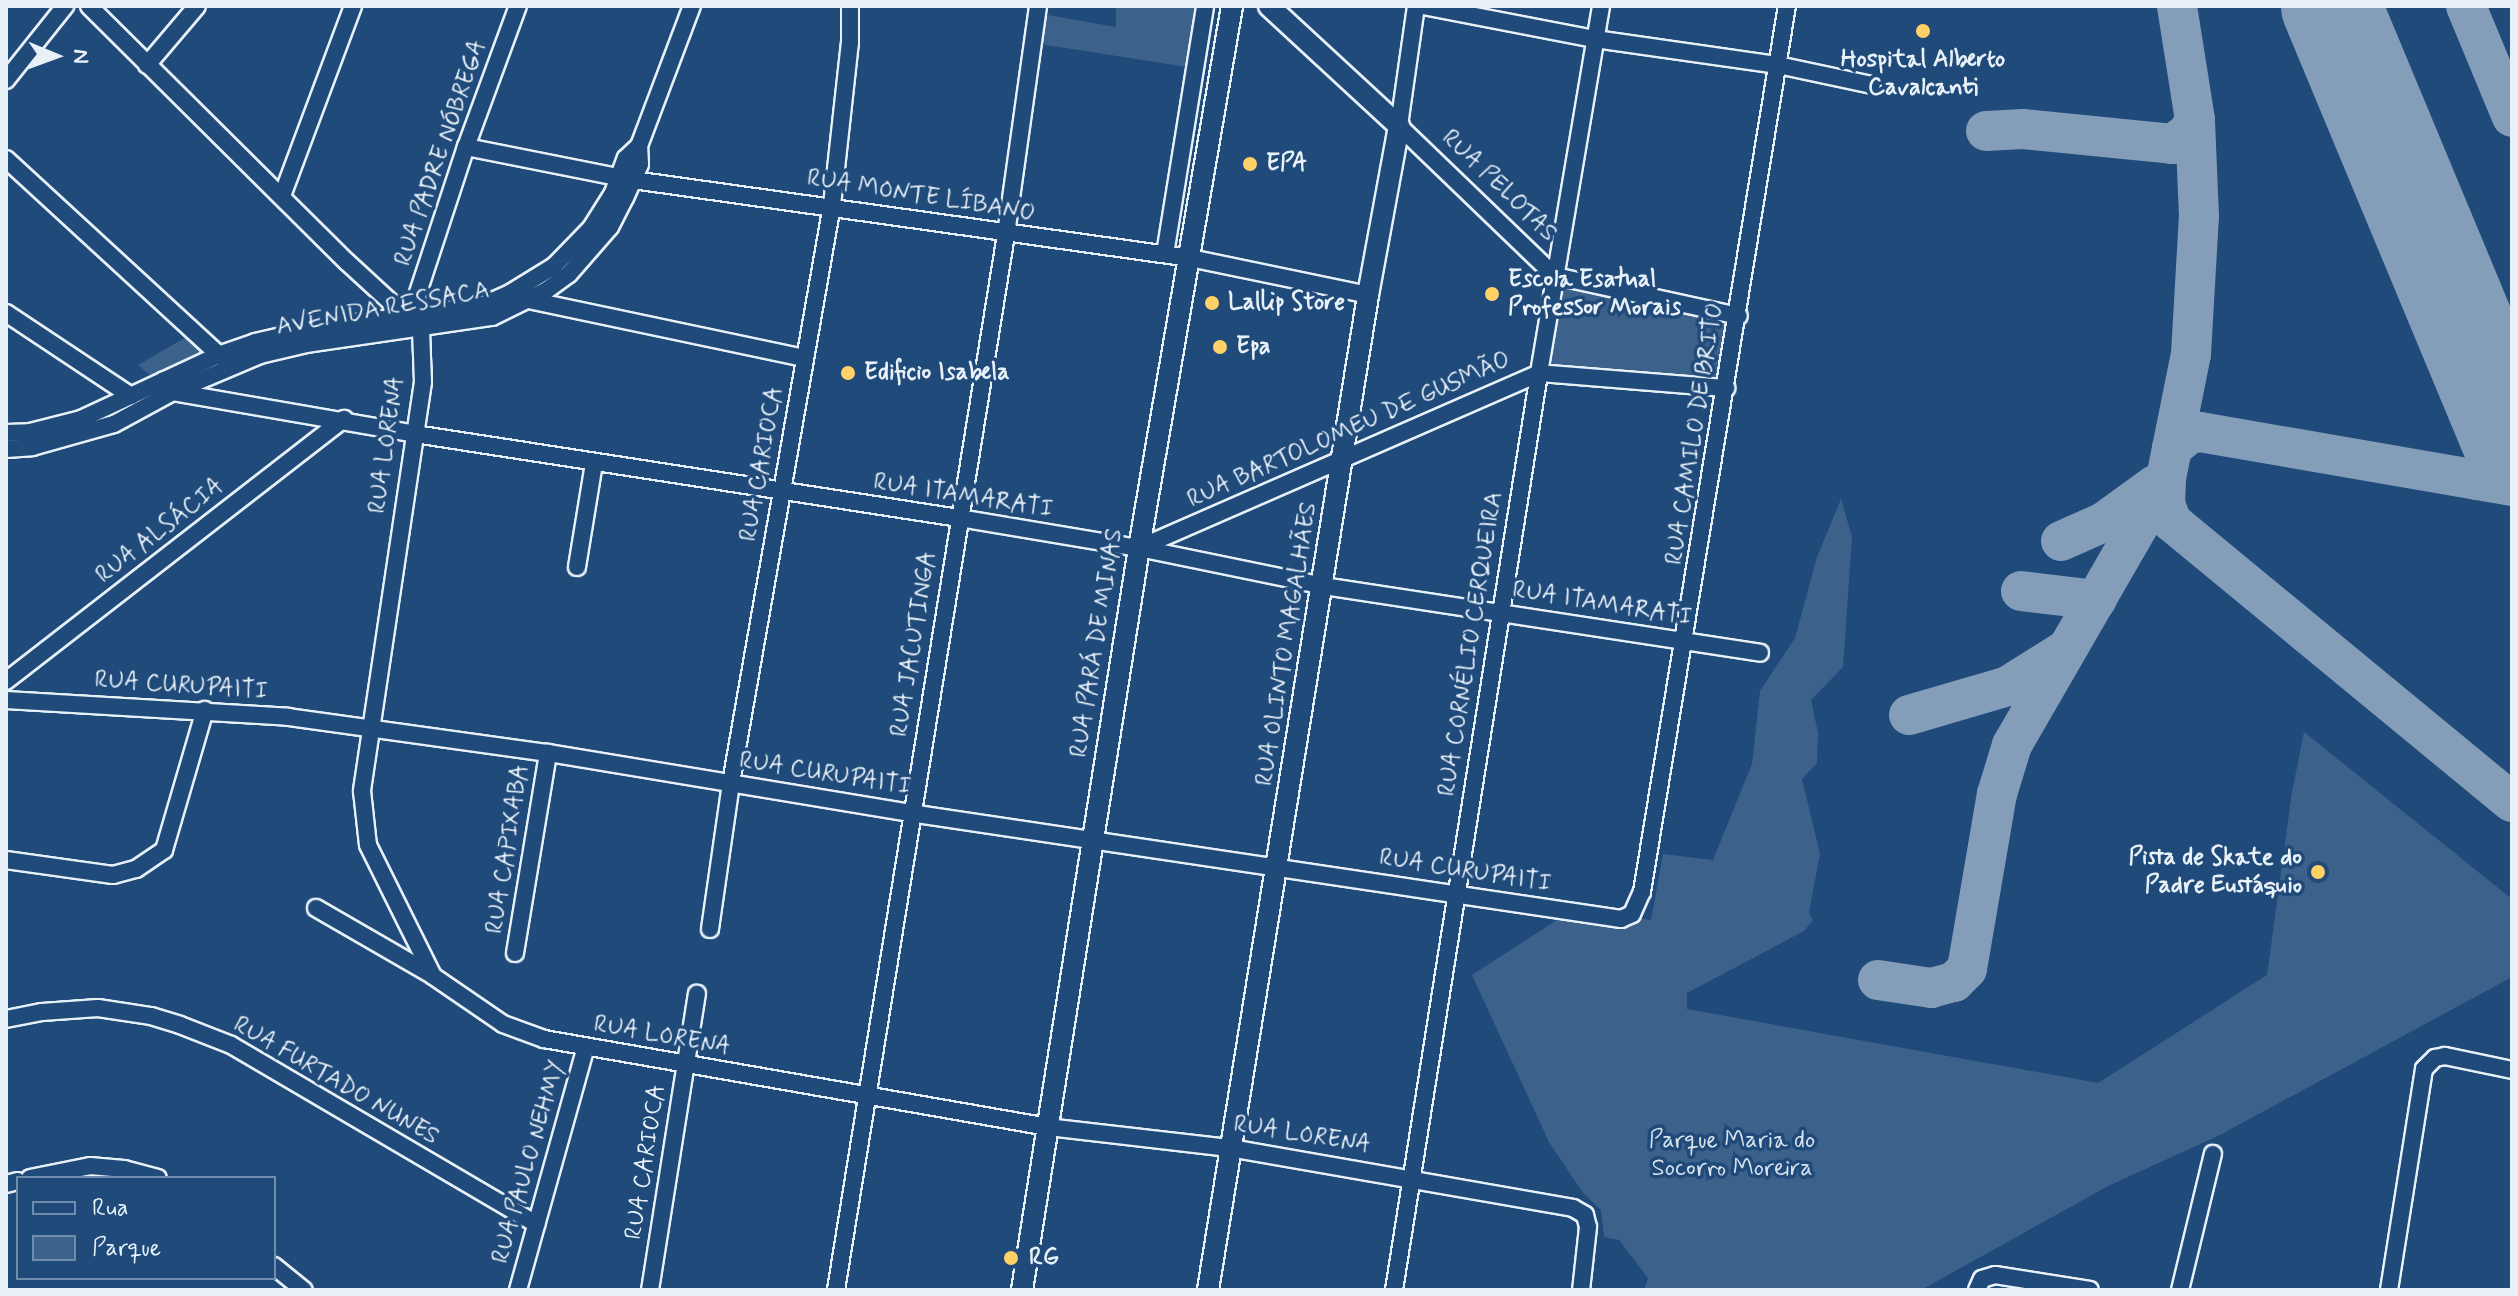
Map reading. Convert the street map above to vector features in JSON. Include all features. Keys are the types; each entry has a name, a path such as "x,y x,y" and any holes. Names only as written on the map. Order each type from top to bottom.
{"main road":[{"name":"RUA PARÁ DE MINAS","path":"1022,1290 1091,840 1232,6"},
{"name":"RUA PELOTAS","path":"1269,6 1399,126"},
{"name":"RUA OLINTO MAGALHÃES","path":"1208,1290 1324,586 1368,295 1399,126"}],"street":[{"path":"6,80 65,6"},
{"path":"89,6 347,262 416,323"},
{"path":"147,65 197,6"},
{"path":"282,196 353,6"},
{"name":"RUA PADRE NÓBREGA","path":"416,323 466,147 518,6"},
{"name":"AVENIDA RESSACA","path":"6,449 32,447 114,424 169,386 225,360 416,323 481,306 537,279 591,228 626,178 640,164 639,146 692,6"},
{"name":"RUA CARIOCA","path":"710,929 731,783 832,205 850,43 850,6"},
{"name":"RUA JACUTINGA","path":"836,1290 910,813 1006,234 1038,6"},
{"path":"1165,254 1205,6"},
{"name":"RUA OLINTO MAGALHÃES","path":"1399,126 1416,6"},
{"path":"1423,6 1595,39 1778,65 1872,85"},
{"name":"RUA CORNÉLIO CERQUEIRA","path":"1394,1290 1539,373 1601,6"},
{"name":"RUA CAMILO DE BRITO","path":"1632,914 1642,892 1685,641 1787,6"},
{"name":"RUA PELOTAS","path":"1399,126 1555,276 1739,316"},
{"name":"RUA MONTE LÍBANO","path":"466,147 626,178 1190,258 1368,295"},
{"path":"6,159 225,360"},
{"name":"AVENIDA RESSACA","path":"416,323 492,317 529,300 569,274 610,227 626,178"},
{"path":"529,300 804,358"},
{"path":"6,313 131,396"},
{"name":"RUA LORENA","path":"416,323 423,382 362,791 368,845 433,976 503,1024 544,1039 1048,1127 1230,1148 1573,1208 1585,1215 1588,1227 1581,1290"},
{"name":"RUA BARTOLOMEU DE GUSMÃO","path":"1139,548 1539,373 1726,388"},
{"name":"AVENIDA RESSACA","path":"6,433 59,426 131,396 169,386"},
{"name":"RUA ITAMARATI","path":"169,386 415,434 781,493 959,518 1139,548 1324,586 1760,653"},
{"name":"RUA ALSÁCIA","path":"6,681 344,419"},
{"path":"577,567 594,463"},
{"name":"RUA CURUPAITI","path":"6,700 288,717 548,753 910,813 1276,865 1621,919 1632,914"},
{"path":"6,860 113,875 136,869 164,850 205,710"},
{"name":"RUA CAPIXABA","path":"515,953 548,753"},
{"path":"316,908 433,976"},
{"name":"RUA CARIOCA","path":"650,1290 697,994"},
{"name":"RUA FURTADO NUNES","path":"6,1019 42,1012 98,1008 151,1016 180,1025 231,1045 536,1224"},
{"name":"RUA PAULO NEHMY","path":"518,1290 586,1047"},
{"path":"2389,1290 2421,1076 2428,1064 2445,1056 2512,1070"},
{"path":"2180,1290 2213,1154"},
{"path":"40,1176 90,1166 124,1169 150,1176"},
{"path":"276,1268 304,1290"},
{"path":"1979,1284 1995,1275 2090,1290"}],"green space":[{"path":"1116,6 1200,6 1187,67 1040,44 1042,14 1116,27"},
{"path":"1559,282 1731,321 1721,382 1546,363"},
{"path":"193,333 216,350 156,380 138,365"},
{"name":"Parque Maria do Socorro Moreira","path":"1841,499 1852,537 1843,667 1811,700 1818,733 1817,763 1802,779 1820,854 1809,912 1813,920 1804,931 1687,993 1687,1009 2098,1083 2267,975 2292,792 2304,732 2512,899 2512,977 2218,1136 2108,1186 1921,1290 1644,1290 1648,1278 1619,1240 1604,1237 1601,1210 1583,1193 1549,1142 1472,975 1574,909 1651,920 1663,854 1713,860 1752,764 1760,691 1795,638 1817,557"}],"taxiway":[{"path":"1878,980 1931,988 1954,982 1967,969 1997,794 2012,745 2166,478 2191,354 2199,217 2195,120 2177,6"},
{"path":"2466,6 2512,117"},
{"path":"1986,131 2023,129 2172,144 2187,134 2195,120"},
{"path":"2172,448 2189,434 2200,432 2512,486"},
{"path":"2477,480 2499,470 2511,439"},
{"path":"2166,478 2165,504 2172,522 2512,802"},
{"path":"2061,541 2104,522 2155,485"},
{"path":"2021,591 2096,600"},
{"path":"1909,715 2008,686 2062,652"}],"runway":[{"path":"2331,6 2512,441"}],"place":[{"name":"Hospital Alberto Cavalcanti","path":"1923,31"},
{"name":"EPA","path":"1250,164"},
{"name":"Escola Esatual Professor Morais","path":"1492,294"},
{"name":"Lallip Store","path":"1212,303"},
{"name":"Epa","path":"1220,347"},
{"name":"Edificio Isabela","path":"848,373"},
{"name":"Pista de Skate do Padre Eustáquio","path":"2318,872"},
{"name":"RG","path":"1011,1258"}]}
